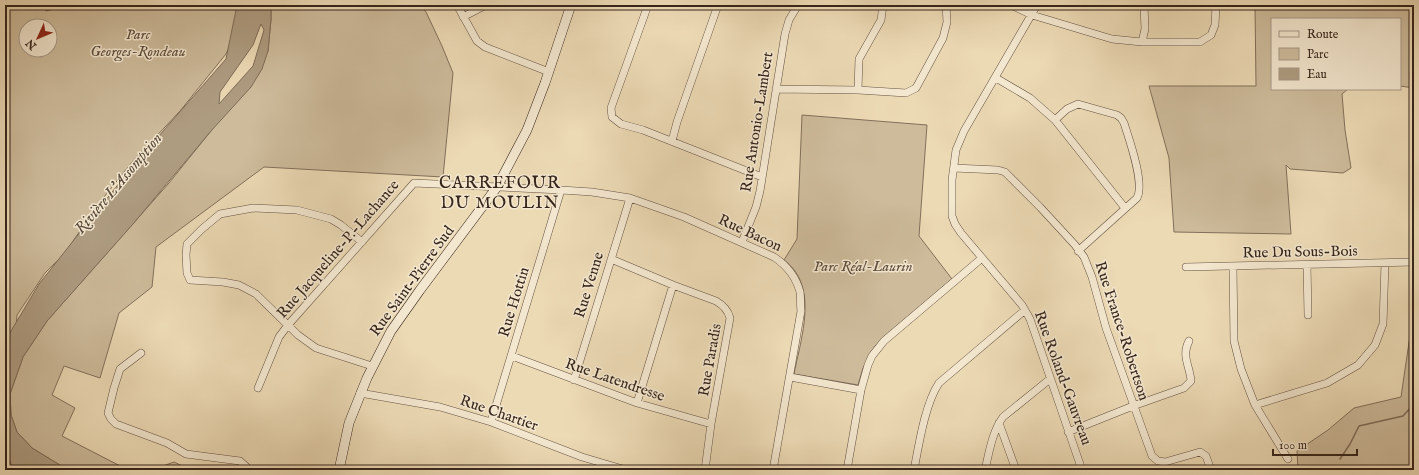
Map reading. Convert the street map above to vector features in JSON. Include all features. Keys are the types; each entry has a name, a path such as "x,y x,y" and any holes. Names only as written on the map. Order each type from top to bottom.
{"street":[{"path":"457,5 477,41 485,47 549,72"},
{"path":"463,16 486,5"},
{"name":"Rue Saint-Pierre Sud","path":"339,470 349,422 372,366 391,331 404,312 497,187 527,130 549,72 571,5"},
{"path":"648,5 611,108 612,116 621,124 643,130 762,177"},
{"path":"672,141 718,5"},
{"name":"Rue Antonio-Lambert","path":"742,242 756,207 785,34 789,20 798,5"},
{"path":"858,90 859,59 881,20 882,5"},
{"path":"776,89 858,90 906,94 916,88 943,38 947,22 946,5"},
{"path":"1011,5 1032,14 1112,39 1142,42 1200,42 1211,35 1215,25 1216,5"},
{"name":"Rue Roland-Gauvreau","path":"1037,5 964,131 956,150 952,180 952,216 961,233 1022,304 1030,319 1082,470"},
{"path":"1142,42 1145,29 1144,5"},
{"path":"996,78 1030,98 1055,120 1125,208"},
{"path":"1055,120 1067,109 1078,104 1113,114 1121,118 1124,122 1132,150 1139,189 1137,198 1078,251"},
{"name":"Rue France-Robertson","path":"954,168 998,170 1005,172 1074,244 1084,257 1092,277 1106,328 1152,456 1158,461 1165,462 1200,452 1206,456 1211,470"},
{"name":"Rue Jacqueline-P.-Lachance","path":"258,388 279,337 288,325 414,182 497,187"},
{"name":"Rue Bacon","path":"497,187 592,192 630,198 684,217 742,242 782,262 791,272 800,293 801,311 773,470"},
{"name":"Rue Hottin","path":"491,422 561,190"},
{"name":"Rue Venne","path":"574,380 630,198"},
{"path":"362,242 331,219 298,210 253,208 220,214 187,244 187,274 190,280 223,282 238,285 256,294 288,325 316,348 372,366"},
{"path":"847,470 861,390 868,365 878,348 884,341 982,258"},
{"name":"Rue Paradis","path":"611,259 716,301 729,312 730,318 711,424 705,470"},
{"name":"Rue Du Sous-Bois","path":"1186,267 1307,266 1414,262"},
{"path":"1255,406 1327,383 1358,365 1375,345 1383,324 1385,263"},
{"path":"1307,266 1308,315"},
{"path":"1233,267 1234,341 1255,406 1288,459"},
{"path":"637,403 673,285"},
{"path":"914,470 928,404 939,383 1025,310"},
{"path":"1068,432 1133,406 1184,388 1191,381 1185,355 1185,348 1189,341"},
{"path":"141,353 120,369 108,413 111,419 116,424 167,443 186,454 240,461 250,470"},
{"name":"Rue Latendresse","path":"512,356 637,403 711,424"},
{"path":"790,377 861,390"},
{"path":"985,470 999,423 1003,417 1050,379"},
{"name":"Rue Chartier","path":"360,393 440,408 491,422 582,456 626,470"},
{"path":"999,423 1016,470"}],"green space":[{"name":"Parc Georges-Rondeau","path":"5,5 239,5 237,29 226,54 180,111 133,161 100,202 64,254 45,273 17,315 16,326 5,353"},
{"path":"271,5 421,5 426,12 442,46 453,73 443,177 264,167 156,247 152,287 119,313 100,378 64,366 52,395 75,408 62,436 128,470 68,470 32,448 17,432 11,415 10,394 23,357 47,321 169,183 211,131 268,51"},
{"path":"1255,5 1414,5 1414,88 1401,86 1401,18 1271,18 1271,90 1347,90 1342,94 1345,130 1351,168 1343,173 1290,169 1286,165 1291,234 1174,232 1169,158 1149,86 1256,86"},
{"name":"Parc Réal-Laurin","path":"802,115 927,125 919,236 952,279 875,346 863,368 858,385 794,374 804,321 804,295 801,282 795,271 784,260 797,239"},
{"path":"1414,308 1414,470 1298,470 1297,451 1328,430 1354,408 1401,397"},
{"path":"5,456 19,470 5,470"},
{"path":"174,462 191,470 152,470"}],"water":[{"path":"43,5 60,5 58,8 46,11"},
{"name":"Rivière L'Assomption","path":"237,5 271,5 268,51 262,69 251,87 211,131 133,224 47,321 23,357 10,394 11,415 17,432 32,448 68,470 17,470 12,466 5,450 5,345 11,331 39,284 136,162 226,59","holes":["261,24 264,30 253,66 219,104 220,92 253,45"]}],"waterway":[{"path":"1340,459 1359,426 1403,416 1414,404"},
{"path":"1333,470 1335,466"}],"district":[{"name":"CARREFOUR DU MOULIN","path":"500,193"}]}
